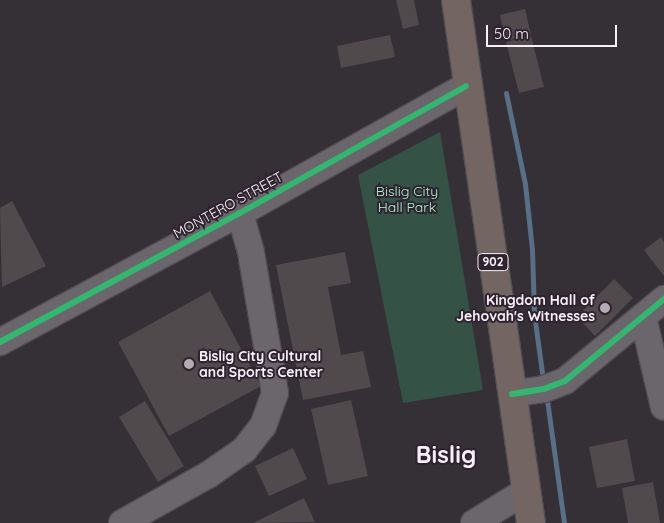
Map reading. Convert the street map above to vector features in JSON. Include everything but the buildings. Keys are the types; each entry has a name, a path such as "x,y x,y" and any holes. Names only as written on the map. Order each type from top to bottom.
{"highway":[{"name":"902","path":"456,0 466,86 531,523"}],"street":[{"name":"MONTERO STREET","path":"0,342 240,213 466,86"},
{"path":"122,523 208,475 244,450 263,426 275,393 251,252 240,213"},
{"path":"512,394 544,389 565,381 664,300"},
{"path":"643,317 664,407"},
{"path":"474,523 526,490"}],"green space":[{"name":"Bislig City Hall Park","path":"440,132 483,390 403,403 358,175"}],"waterway":[{"path":"506,93 525,184 532,250 534,314 543,380"},
{"path":"547,400 564,523"}],"cycle path":[{"path":"0,342 240,213 466,86"},
{"path":"512,394 544,389 565,381 664,299"}],"place":[{"name":"Kingdom Hall of Jehovah's Witnesses","path":"605,308"},
{"name":"Bislig City Cultural and Sports Center","path":"189,364"}],"district":[{"name":"Bislig","path":"446,455"}]}
